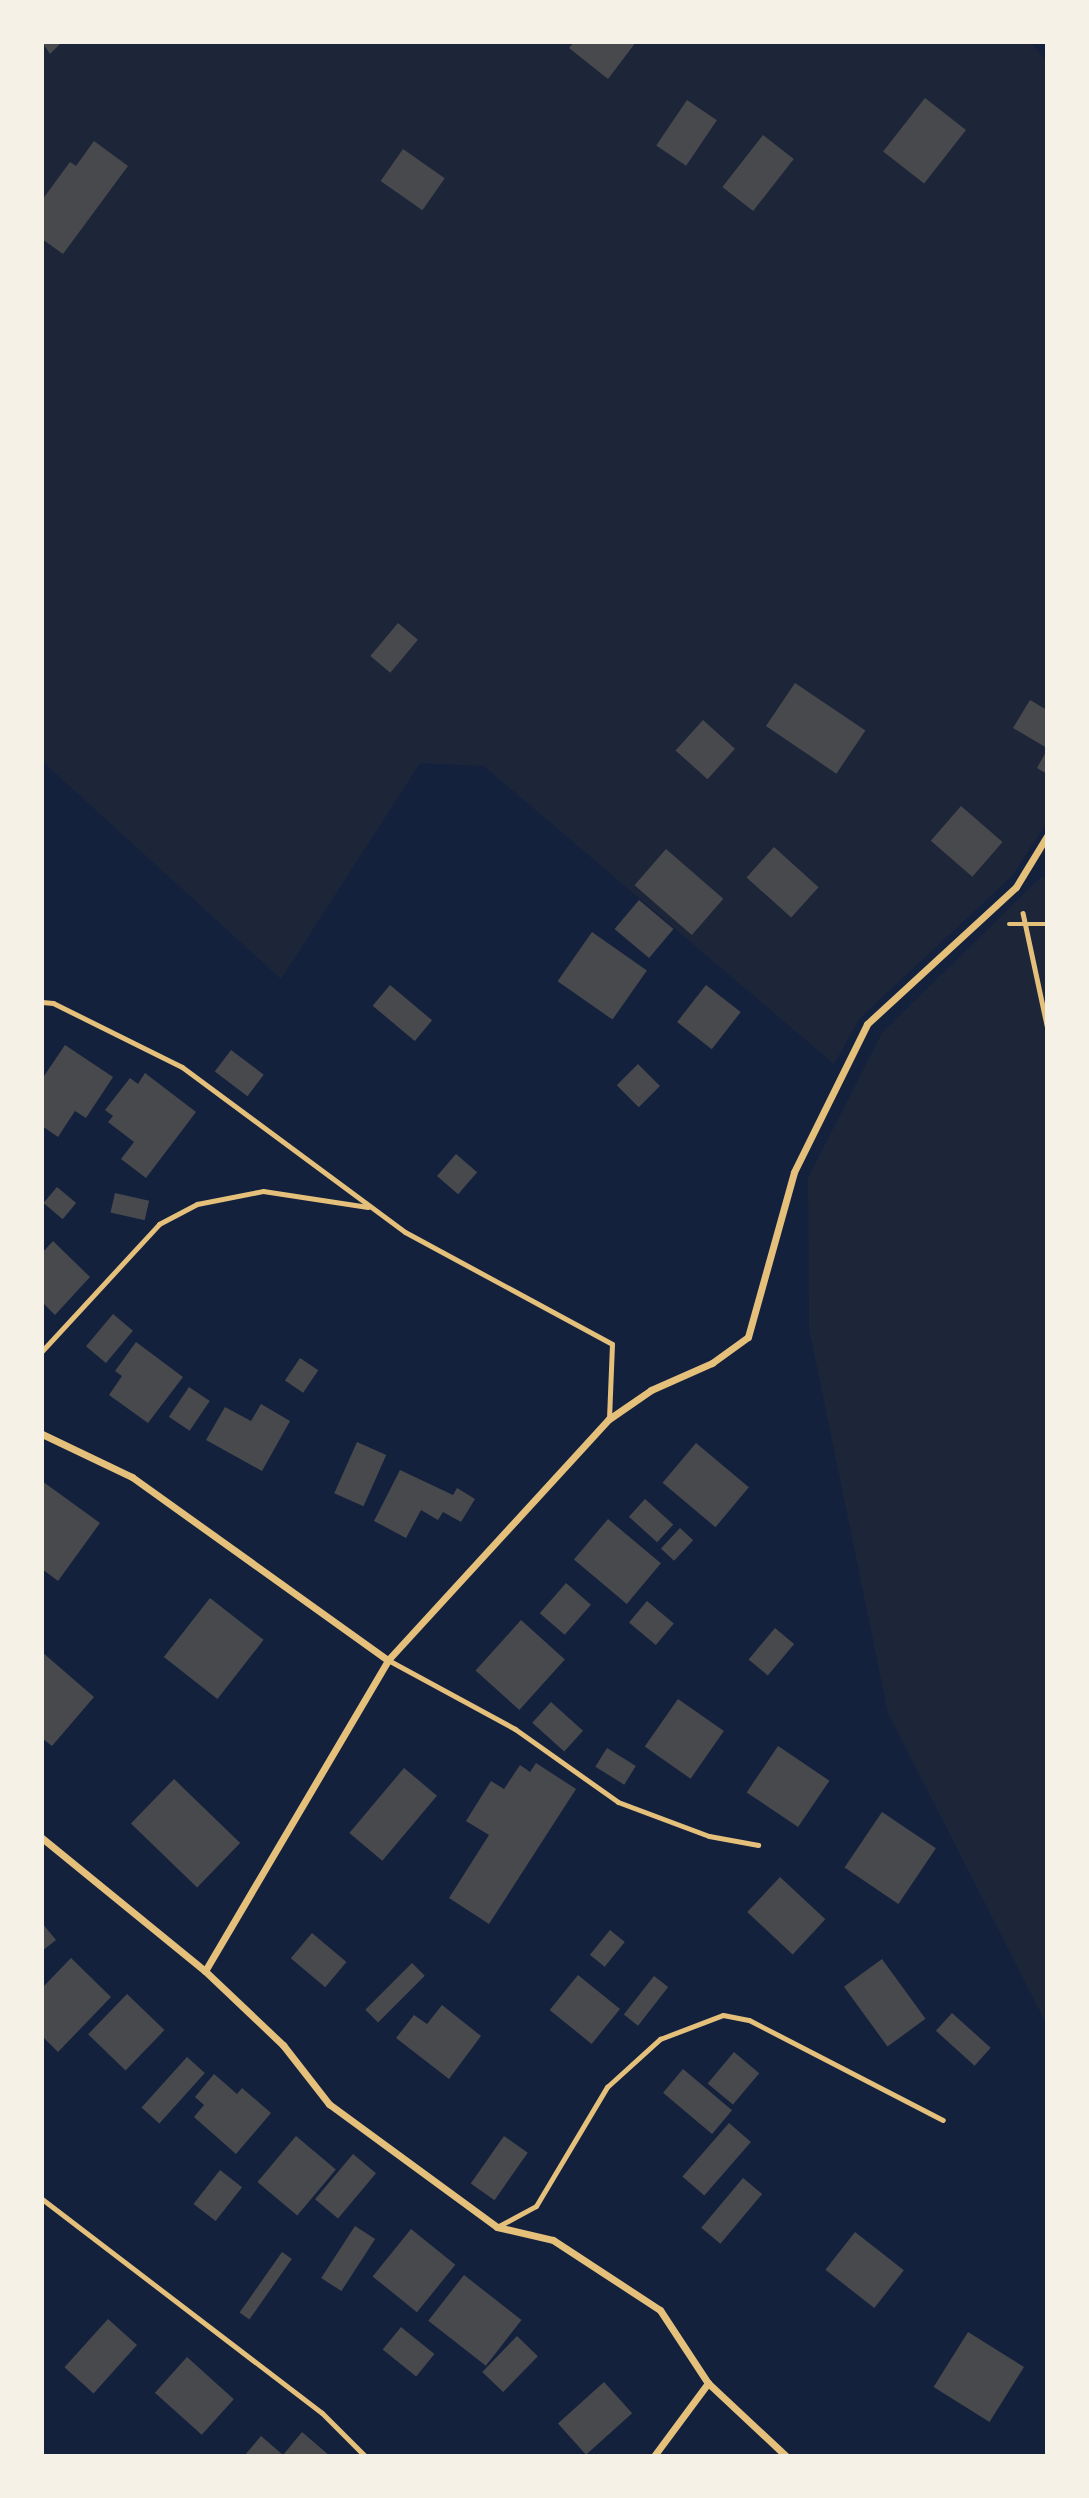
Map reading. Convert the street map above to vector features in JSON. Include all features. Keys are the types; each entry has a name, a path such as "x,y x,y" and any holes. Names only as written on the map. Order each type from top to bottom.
{"street":[{"path":"205,1971 388,1660 609,1419 651,1390 712,1363 748,1337 793,1172 867,1024 1016,887 1047,836"},
{"path":"42,1434 132,1477 388,1660"},
{"path":"42,1838 205,1971 283,2045 329,2104 497,2227 553,2240 660,2310 708,2383 786,2456"},
{"path":"654,2456 708,2383"}],"lane":[{"path":"42,1002 53,1003 182,1067 405,1232 612,1344 609,1419"},
{"path":"42,1351 159,1224 198,1204 263,1191 371,1207"},
{"path":"388,1660 515,1728 618,1801 709,1836 758,1845"},
{"path":"497,2227 536,2206 607,2087 660,2039 723,2015 749,2020 943,2120"},
{"path":"42,2199 322,2413 365,2456"}],"path":[{"path":"1016,887 1047,1025"}],"shaded area":[{"path":"42,42 1030,42 1047,61 1047,822 1012,876 860,1018 834,1064 484,766 420,763 281,979 42,761"},
{"path":"1040,878 1047,878 1047,2025 888,1713 809,1328 808,1178 882,1033"}],"building":[{"path":"42,42 62,42 50,54"},
{"path":"574,42 636,42 608,79 569,48"},
{"path":"925,98 966,130 924,184 883,152"},
{"path":"687,100 717,120 686,166 656,146"},
{"path":"763,135 794,159 753,211 722,187"},
{"path":"94,141 128,166 63,254 42,239 42,200 70,162 76,166"},
{"path":"403,149 445,178 422,210 381,181"},
{"path":"398,623 418,640 390,673 370,656"},
{"path":"795,683 865,731 836,774 766,726"},
{"path":"1030,700 1047,710 1047,748 1013,728"},
{"path":"703,720 735,749 708,779 676,750"},
{"path":"1047,750 1047,774 1037,768"},
{"path":"961,806 1003,842 972,877 931,841"},
{"path":"774,847 819,887 791,918 747,877"},
{"path":"666,849 723,899 692,935 635,885"},
{"path":"639,900 673,929 649,958 615,929"},
{"path":"592,932 647,970 612,1020 558,981"},
{"path":"390,985 432,1020 415,1041 373,1006"},
{"path":"706,985 741,1012 712,1049 677,1022"},
{"path":"65,1045 113,1077 86,1118 75,1111 58,1137 42,1126 42,1079"},
{"path":"231,1050 264,1075 247,1096 215,1072"},
{"path":"638,1064 660,1086 639,1107 617,1085"},
{"path":"145,1073 196,1112 146,1178 121,1159 134,1142 108,1122 113,1116 105,1110 130,1078 138,1084"},
{"path":"456,1154 477,1172 458,1194 437,1176"},
{"path":"57,1187 76,1203 63,1219 44,1203"},
{"path":"115,1193 149,1201 145,1220 111,1212"},
{"path":"53,1241 90,1277 55,1315 42,1302 42,1253"},
{"path":"113,1314 133,1331 106,1363 86,1346"},
{"path":"136,1342 183,1377 148,1423 109,1395 122,1376 115,1371"},
{"path":"300,1358 318,1370 303,1393 285,1380"},
{"path":"189,1387 210,1401 190,1431 169,1417"},
{"path":"261,1404 290,1421 262,1471 206,1440 225,1407 251,1421"},
{"path":"357,1442 386,1455 363,1506 334,1493"},
{"path":"696,1443 749,1487 715,1527 663,1483"},
{"path":"400,1470 453,1495 457,1488 475,1499 461,1522 443,1512 438,1520 421,1510 406,1538 374,1521"},
{"path":"42,1481 100,1523 58,1581 42,1569"},
{"path":"645,1499 673,1524 657,1542 629,1517"},
{"path":"608,1519 661,1563 627,1604 574,1560"},
{"path":"680,1528 693,1540 674,1561 661,1548"},
{"path":"566,1583 591,1605 565,1635 540,1613"},
{"path":"210,1598 264,1640 217,1699 164,1657"},
{"path":"647,1601 674,1623 656,1645 629,1622"},
{"path":"521,1620 565,1659 519,1710 475,1671"},
{"path":"775,1628 794,1644 768,1675 749,1659"},
{"path":"42,1652 94,1697 52,1746 42,1738"},
{"path":"678,1699 724,1731 691,1779 645,1747"},
{"path":"551,1702 583,1731 564,1752 532,1723"},
{"path":"778,1746 829,1781 798,1827 747,1792"},
{"path":"607,1748 636,1766 624,1785 595,1767"},
{"path":"536,1763 576,1789 489,1924 449,1898 489,1835 466,1821 491,1781 504,1789 520,1765 530,1772"},
{"path":"404,1768 437,1796 382,1861 349,1833"},
{"path":"174,1779 240,1843 197,1888 131,1824"},
{"path":"882,1812 936,1848 898,1904 845,1868"},
{"path":"780,1877 825,1919 793,1954 747,1912"},
{"path":"42,1923 56,1940 42,1951"},
{"path":"610,1930 625,1942 605,1967 590,1955"},
{"path":"312,1933 346,1962 325,1987 291,1958"},
{"path":"71,1958 111,1997 58,2052 42,2036 42,1988"},
{"path":"882,1959 925,2019 887,2046 844,1987"},
{"path":"412,1963 425,1976 378,2022 365,2010"},
{"path":"578,1975 620,2009 592,2044 550,2010"},
{"path":"654,1976 668,1987 638,2026 624,2015"},
{"path":"127,1994 164,2030 126,2070 88,2034"},
{"path":"442,2005 481,2036 449,2079 396,2038 414,2015 427,2024"},
{"path":"952,2013 991,2048 975,2066 936,2031"},
{"path":"734,2052 759,2073 733,2105 708,2083"},
{"path":"187,2057 205,2073 159,2124 141,2108"},
{"path":"683,2069 732,2110 712,2134 663,2093"},
{"path":"214,2074 237,2094 242,2088 271,2113 236,2154 194,2117 204,2105 195,2097"},
{"path":"729,2123 751,2142 704,2196 682,2177"},
{"path":"296,2136 336,2169 297,2215 257,2182"},
{"path":"504,2136 528,2153 494,2200 471,2184"},
{"path":"353,2154 376,2173 338,2218 315,2199"},
{"path":"220,2170 242,2187 216,2221 194,2204"},
{"path":"743,2178 762,2194 720,2244 701,2228"},
{"path":"355,2226 375,2239 341,2291 321,2278"},
{"path":"411,2229 455,2265 417,2312 373,2276"},
{"path":"855,2232 904,2270 874,2308 825,2270"},
{"path":"282,2252 292,2259 249,2320 240,2313"},
{"path":"464,2275 522,2320 486,2366 428,2321"},
{"path":"108,2319 137,2345 93,2393 65,2367"},
{"path":"401,2327 434,2354 416,2377 383,2350"},
{"path":"968,2332 1024,2367 990,2422 934,2387"},
{"path":"517,2336 538,2356 503,2392 482,2372"},
{"path":"187,2357 234,2399 202,2435 155,2393"},
{"path":"604,2382 632,2413 586,2455 558,2423"},
{"path":"302,2432 330,2456 244,2456 261,2436 283,2455"}]}
